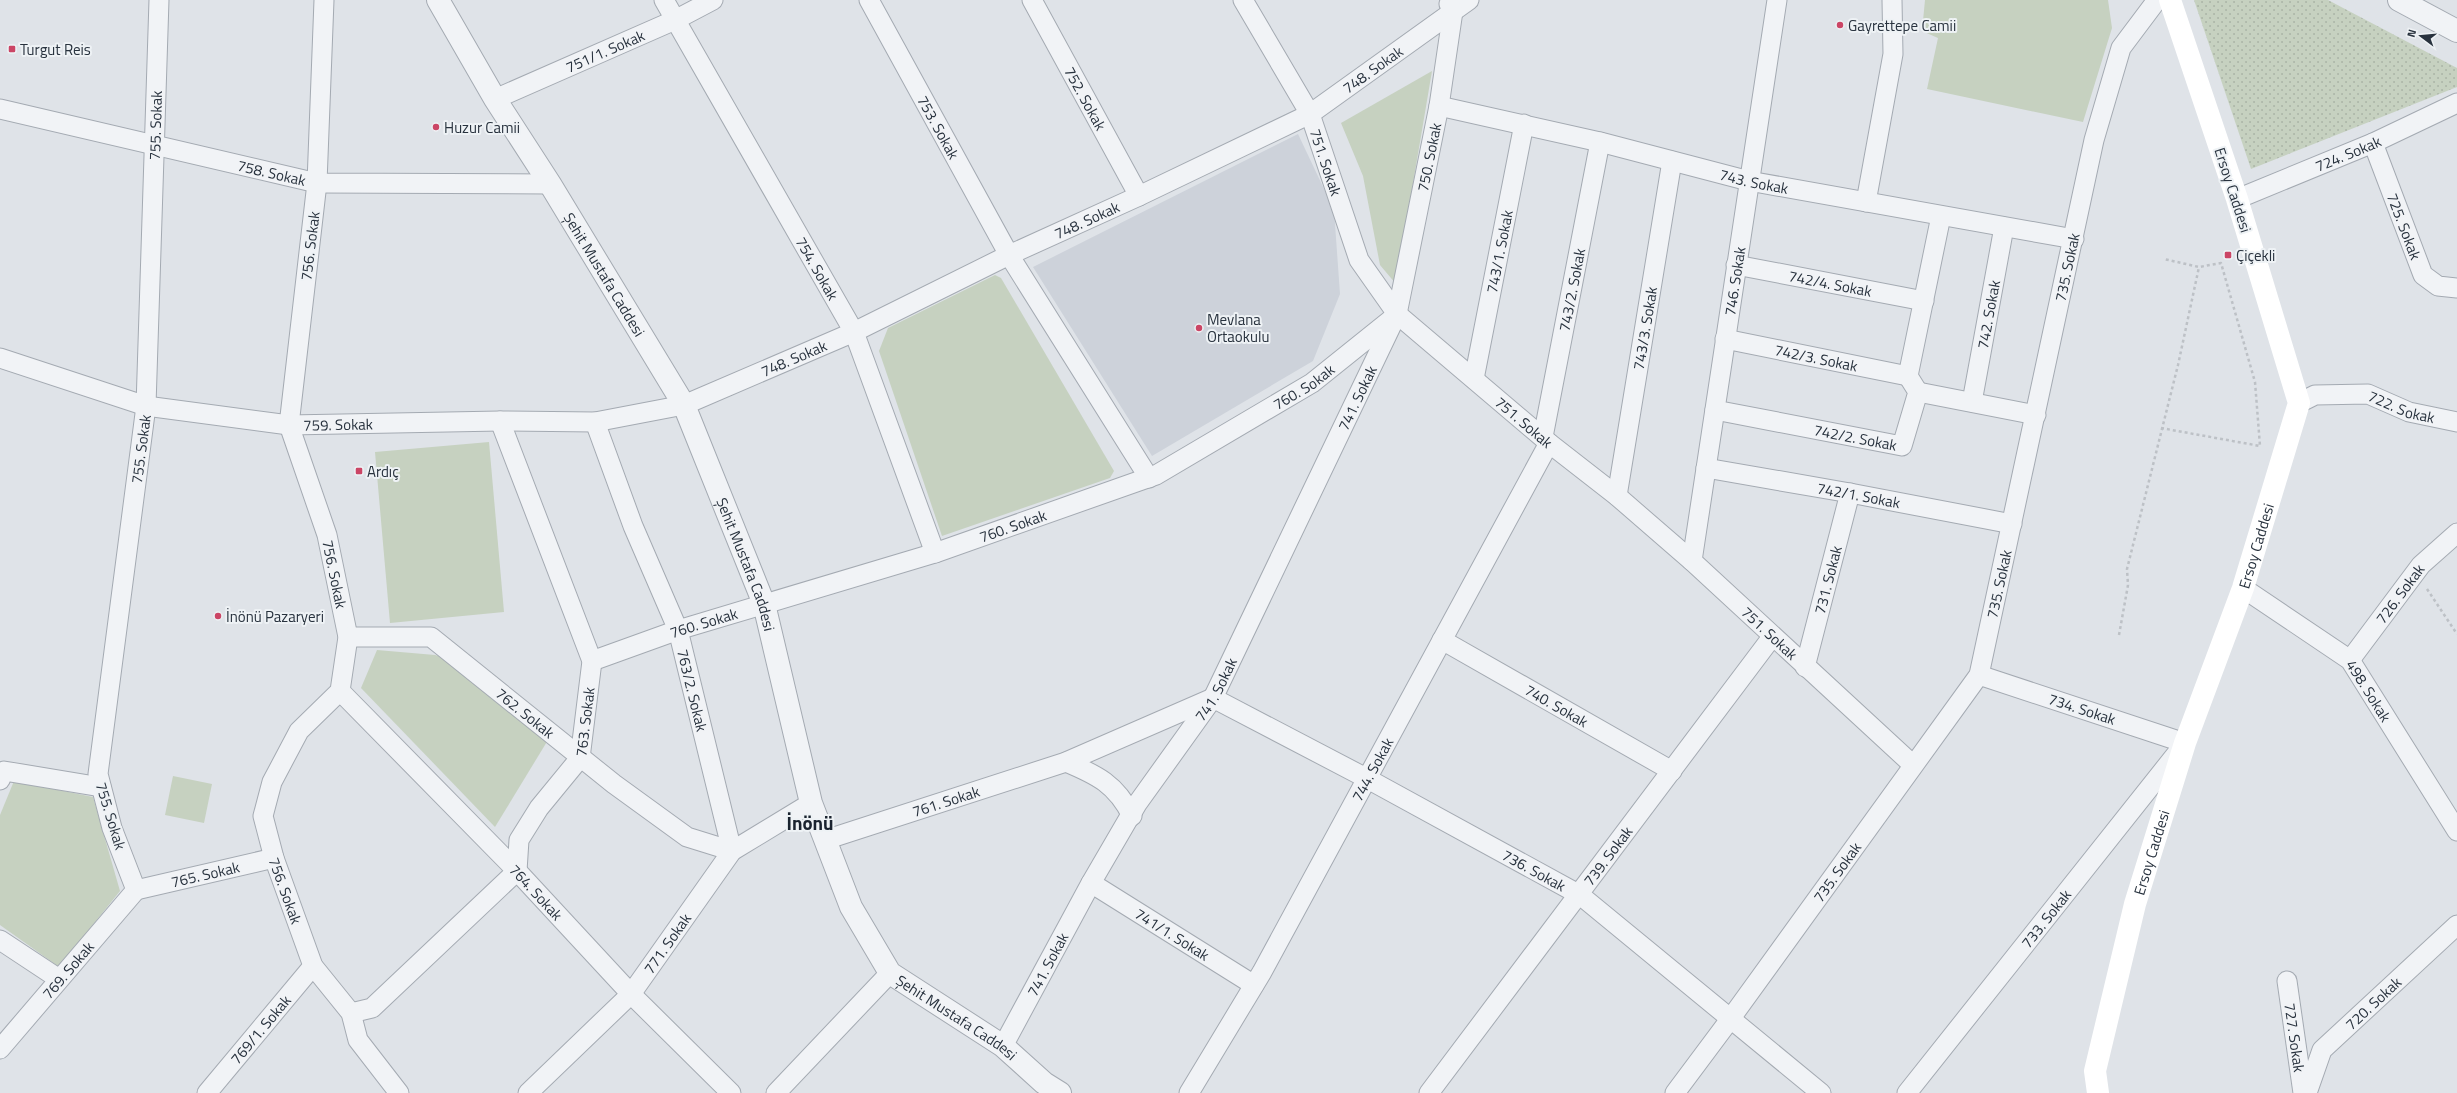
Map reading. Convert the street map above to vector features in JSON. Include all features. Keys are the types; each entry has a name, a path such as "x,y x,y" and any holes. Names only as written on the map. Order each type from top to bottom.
{"main road":[{"name":"Ersoy Caddesi","path":"2098,1093 2096,1071 2135,904 2185,743 2243,588 2299,403 2237,199 2170,0"}],"street":[{"name":"755. Sokak","path":"136,890 112,828 98,774 146,406 159,0"},
{"name":"756. Sokak","path":"324,0 317,183 289,425 327,535 348,637 340,691 299,731 272,782 262,816 274,858 313,966 351,1013 358,1040 399,1093"},
{"name":"Şehit Mustafa Caddesi","path":"438,0 495,99 550,184 684,405 764,604 811,803 851,907 890,973 1003,1046 1048,1090"},
{"name":"754. Sokak","path":"664,0 854,332 935,553"},
{"name":"751/1. Sokak","path":"495,99 675,20 713,0"},
{"name":"753. Sokak","path":"869,0 1010,255 1149,478"},
{"name":"752. Sokak","path":"1032,0 1139,196"},
{"name":"751. Sokak","path":"1243,0 1310,114 1359,260 1397,314 1546,440 1617,496 1692,562 1913,765"},
{"name":"748. Sokak","path":"684,405 854,332 1010,255 1139,196 1310,114 1450,5 1469,0"},
{"name":"746. Sokak","path":"1692,562 1777,0"},
{"path":"1866,202 1893,54 1892,0"},
{"name":"735. Sokak","path":"1675,1093 1979,675 2074,240 2094,140 2121,48 2157,0"},
{"path":"2399,0 2457,31"},
{"name":"750. Sokak","path":"1397,314 1439,106 1450,5"},
{"name":"724. Sokak","path":"2237,199 2373,143 2457,103"},
{"name":"743. Sokak","path":"1439,106 1600,142 1749,181 2074,240"},
{"name":"758. Sokak","path":"0,109 317,183 550,184"},
{"name":"743/1. Sokak","path":"1474,379 1524,124"},
{"name":"743/2. Sokak","path":"1546,440 1600,142"},
{"name":"725. Sokak","path":"2373,143 2423,275 2438,286 2457,288"},
{"name":"743/3. Sokak","path":"1617,496 1672,161"},
{"name":"742/2. Sokak","path":"1715,410 1902,446 1913,384 1924,301 1941,216"},
{"name":"742. Sokak","path":"1972,402 2004,227"},
{"name":"742/4. Sokak","path":"1736,265 1924,301"},
{"name":"760. Sokak","path":"592,661 678,630 935,553 1149,478 1312,383 1397,314"},
{"name":"741. Sokak","path":"1003,1046 1091,883 1132,816 1137,804 1212,698 1397,314"},
{"name":"742/3. Sokak","path":"1725,339 1913,384 1972,402 2036,414"},
{"name":"759. Sokak","path":"0,358 146,406 289,425 500,421 595,422 684,405"},
{"name":"722. Sokak","path":"2299,403 2315,395 2368,394 2409,412 2457,422"},
{"name":"763. Sokak","path":"500,421 592,661 580,758 539,808 519,840 517,871"},
{"name":"763/2. Sokak","path":"595,422 633,526 678,630 732,851"},
{"name":"744. Sokak","path":"1189,1093 1254,985 1442,640 1546,440"},
{"name":"742/1. Sokak","path":"1706,468 1850,493 2012,524"},
{"name":"731. Sokak","path":"1805,667 1850,493"},
{"name":"726. Sokak","path":"2350,660 2416,572 2457,533"},
{"name":"498. Sokak","path":"2243,588 2350,660 2457,831"},
{"name":"762. Sokak","path":"348,637 431,637 580,758 687,837 732,851"},
{"name":"739. Sokak","path":"1428,1093 1580,895 1772,637"},
{"name":"740. Sokak","path":"1442,640 1672,771"},
{"name":"734. Sokak","path":"1979,675 2185,743"},
{"name":"764. Sokak","path":"340,691 517,871 630,994 731,1093"},
{"name":"761. Sokak","path":"825,840 1066,762 1212,698"},
{"name":"736. Sokak","path":"1212,698 1366,778 1580,895 1821,1093"},
{"name":"733. Sokak","path":"1908,1093 2185,743"},
{"path":"1066,762 1100,776 1125,802 1132,816"},
{"path":"0,780 4,771 101,787"},
{"name":"771. Sokak","path":"528,1093 630,994 732,851 811,803"},
{"name":"765. Sokak","path":"136,890 274,858"},
{"path":"351,1013 372,1008 517,871"},
{"name":"741/1. Sokak","path":"1091,883 1254,985"},
{"name":"769. Sokak","path":"0,1049 136,890"},
{"name":"720. Sokak","path":"2307,1093 2322,1050 2457,924"},
{"path":"0,940 59,979"},
{"name":"769/1. Sokak","path":"207,1093 313,966"},
{"path":"776,1093 890,973"},
{"name":"727. Sokak","path":"2287,982 2303,1093"}],"path":[{"path":"2161,428 2260,446 2255,382 2221,262 2198,267 2164,259"},
{"path":"2119,635 2128,585 2127,569 2161,428 2178,365 2198,267"},
{"path":"2416,572 2457,634"}],"shaded area":[{"name":"Mevlana Ortaokulu","path":"1298,134 1334,210 1340,294 1313,361 1152,456 1033,267"}],"green space":[{"path":"1925,0 2108,0 2112,28 2083,122 1927,89 1938,38 1922,31"},
{"path":"2194,0 2328,0 2457,68 2457,87 2251,169"},
{"path":"1432,71 1396,284 1380,265 1363,176 1341,123"},
{"path":"995,275 1001,278 1114,471 1110,478 942,536 879,351 888,328"},
{"path":"489,442 504,612 390,623 375,452"},
{"path":"377,650 435,655 445,658 548,740 495,827 361,688"},
{"path":"173,776 212,784 204,823 165,815"},
{"path":"14,781 93,797 120,891 59,967 0,925 0,815"}],"place":[{"name":"Gayrettepe Camii","path":"1840,25"},
{"name":"Turgut Reis","path":"12,49"},
{"name":"Huzur Camii","path":"436,127"},
{"name":"Çiçekli","path":"2228,255"},
{"name":"Mevlana Ortaokulu","path":"1199,328"},
{"name":"Ardıç","path":"359,471"},
{"name":"İnönü Pazaryeri","path":"218,616"}],"district":[{"name":"İnönü","path":"810,822"}]}
